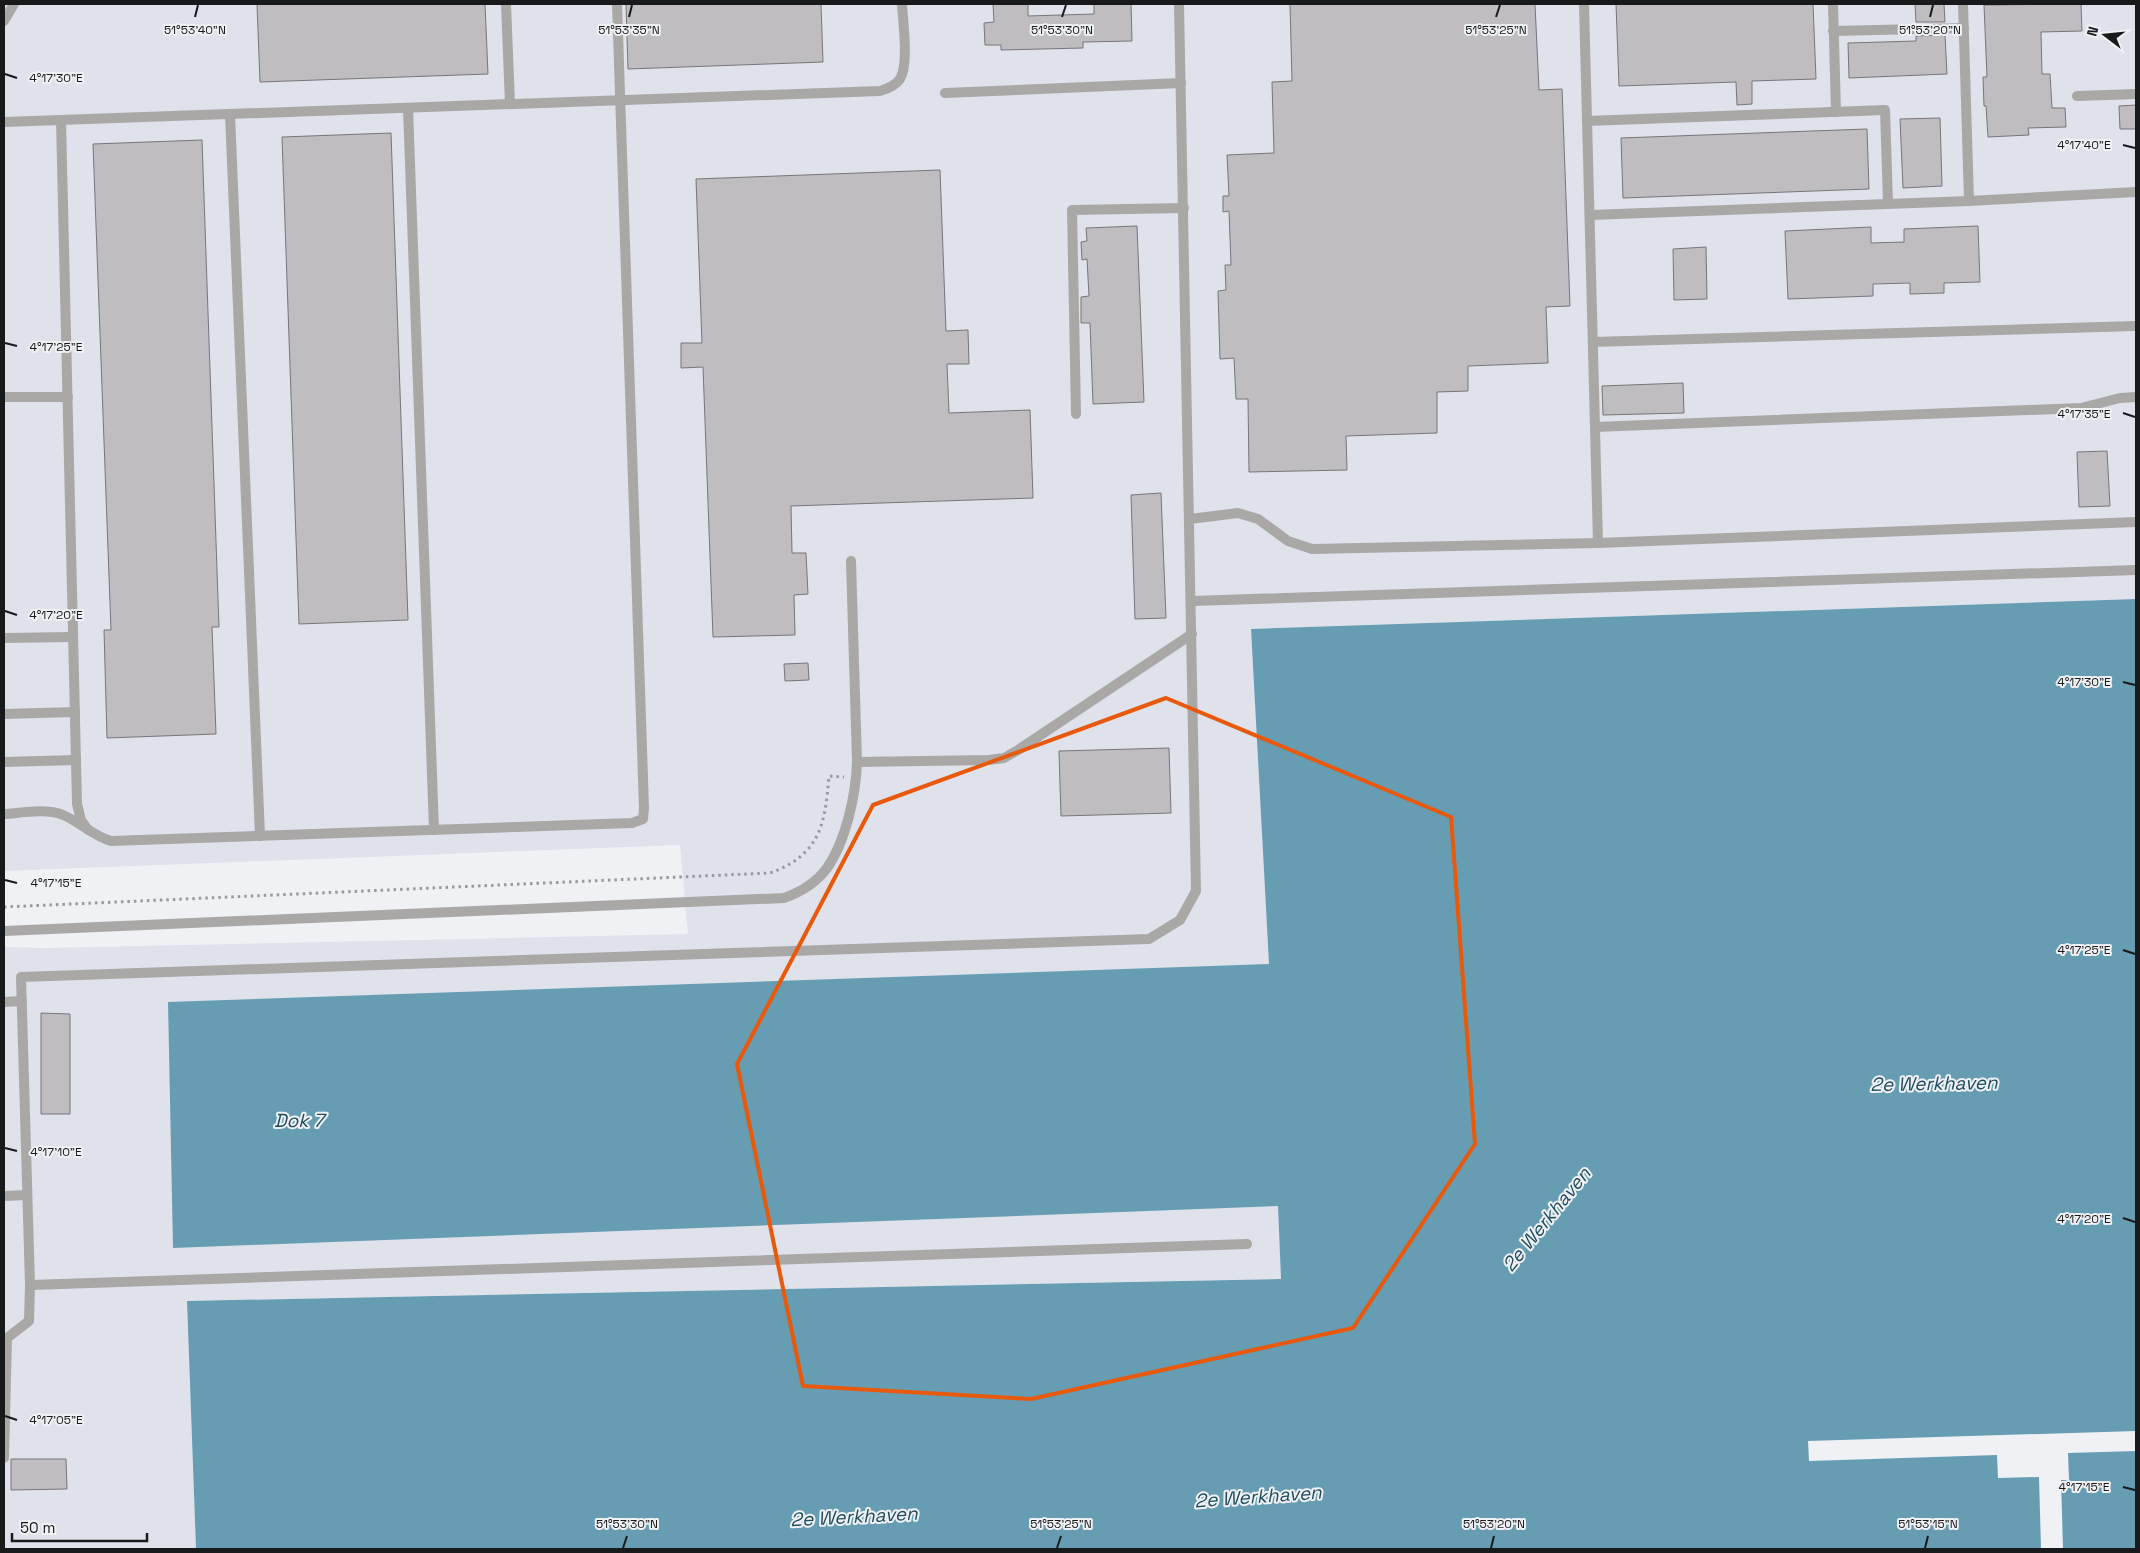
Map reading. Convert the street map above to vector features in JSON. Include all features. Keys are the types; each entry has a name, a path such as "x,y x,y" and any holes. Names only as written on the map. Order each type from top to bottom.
{"lane":[{"path":"4,21 14,4"},
{"path":"506,4 510,104"},
{"path":"4,814 44,812 62,814 100,838 111,841 632,823 643,819 617,4"},
{"path":"4,122 880,91 891,88 899,81 904,69 902,4"},
{"path":"4,1458 7,1338 29,1321 30,1285 21,977 1149,939 1180,920 1196,891 1192,601 1179,4"},
{"path":"1584,4 1598,543"},
{"path":"1832,4 1836,112"},
{"path":"1963,4 1969,201"},
{"path":"1833,32 1964,28"},
{"path":"945,92 1181,83"},
{"path":"2077,96 2136,94"},
{"path":"408,108 434,830"},
{"path":"1587,121 1886,110 1888,203"},
{"path":"230,114 260,836"},
{"path":"61,120 77,804 81,820 88,831"},
{"path":"1590,214 1969,201 2136,192"},
{"path":"1076,414 1072,210 1184,208"},
{"path":"1593,342 2136,326"},
{"path":"4,397 68,397"},
{"path":"1595,426 2081,408 2120,398 2136,397"},
{"path":"1190,519 1238,513 1258,519 1288,541 1312,549 1598,543 2136,522"},
{"path":"4,931 784,898 798,893 814,882 827,868 837,849 852,803 856,778 851,561"},
{"path":"1192,601 2136,570"},
{"path":"857,762 988,760 1004,758 1192,634"},
{"path":"4,638 74,637"},
{"path":"4,714 75,712"},
{"path":"4,762 76,760"},
{"path":"4,1002 22,1001"},
{"path":"4,1196 27,1195"},
{"path":"30,1285 1247,1244"}],"path":[{"path":"4,907 770,873 790,866 806,852 818,834 826,809 829,776 856,778"}],"highlighted area":[{"path":"1166,698 1451,817 1475,1144 1353,1328 1031,1399 803,1386 737,1064 873,805"}],"shaded area":[{"path":"4,4 2136,4 2136,599 1251,629 1269,964 1281,1279 187,1301 196,1549 4,1549 4,947 46,948 688,934 680,845 4,871"}],"water":[{"path":"2136,599 2136,1549 196,1549 187,1301 1281,1279 1278,1206 173,1248 168,1002 1269,964 1251,629"}],"pier":[{"path":"2136,1431 2136,1451 2068,1453 2069,1480 2061,1480 2063,1549 2041,1549 2039,1477 1998,1478 1997,1455 1809,1461 1808,1441"}],"building":[{"path":"257,4 485,4 488,74 260,82"},
{"path":"626,4 821,4 823,62 628,69"},
{"path":"993,4 1028,4 1028,16 1094,14 1094,4 1131,4 1132,41 1083,42 1083,48 1001,50 1001,45 985,45 984,23 994,22"},
{"path":"1290,4 1535,4 1539,90 1562,89 1570,306 1546,307 1548,363 1468,366 1468,391 1437,392 1437,433 1346,436 1347,470 1249,472 1248,399 1236,399 1234,358 1220,359 1218,291 1226,290 1225,265 1231,265 1229,211 1223,212 1223,196 1229,196 1227,155 1274,153 1272,82 1292,81"},
{"path":"1616,4 1813,4 1816,79 1752,81 1752,104 1737,105 1736,82 1619,86"},
{"path":"1915,4 1944,4 1945,22 1916,22"},
{"path":"2081,4 2082,31 2041,32 2042,74 2050,74 2052,108 2065,108 2066,127 2028,128 2029,135 1988,137 1983,77 1987,77 1984,5"},
{"path":"1945,35 1947,74 1849,78 1848,43 1916,41 1916,36"},
{"path":"2136,105 2136,129 2120,129 2119,106"},
{"path":"1940,118 1942,186 1903,188 1900,119"},
{"path":"1867,129 1869,189 1623,198 1621,138"},
{"path":"391,133 408,620 299,624 282,137"},
{"path":"202,140 219,627 212,627 216,734 107,738 104,630 111,630 93,144"},
{"path":"940,170 946,331 968,330 969,364 947,364 949,413 1030,410 1033,498 791,506 792,553 806,553 808,594 794,595 795,635 713,637 703,367 681,368 681,343 702,343 696,179"},
{"path":"1137,226 1144,402 1093,404 1090,323 1081,323 1081,297 1089,296 1087,259 1082,260 1081,242 1087,241 1086,228"},
{"path":"1978,226 1980,282 1944,283 1944,293 1910,294 1910,283 1873,284 1873,296 1788,299 1785,231 1871,227 1871,243 1904,242 1904,229"},
{"path":"1706,247 1707,299 1674,300 1673,249"},
{"path":"1683,383 1684,413 1603,415 1602,386"},
{"path":"2107,451 2110,506 2079,507 2077,452"},
{"path":"1161,493 1166,618 1135,619 1131,495"},
{"path":"808,663 809,680 785,681 784,664"},
{"path":"1169,748 1171,813 1061,816 1059,751"},
{"path":"41,1013 70,1014 70,1114 41,1114"},
{"path":"11,1459 66,1459 67,1489 11,1490"}],"water label":[{"name":"2e Werkhaven","path":"1934,1083"},
{"name":"Dok 7","path":"299,1120"},
{"name":"2e Werkhaven","path":"1546,1219"},
{"name":"2e Werkhaven","path":"1258,1496"},
{"name":"2e Werkhaven","path":"854,1516"}]}
